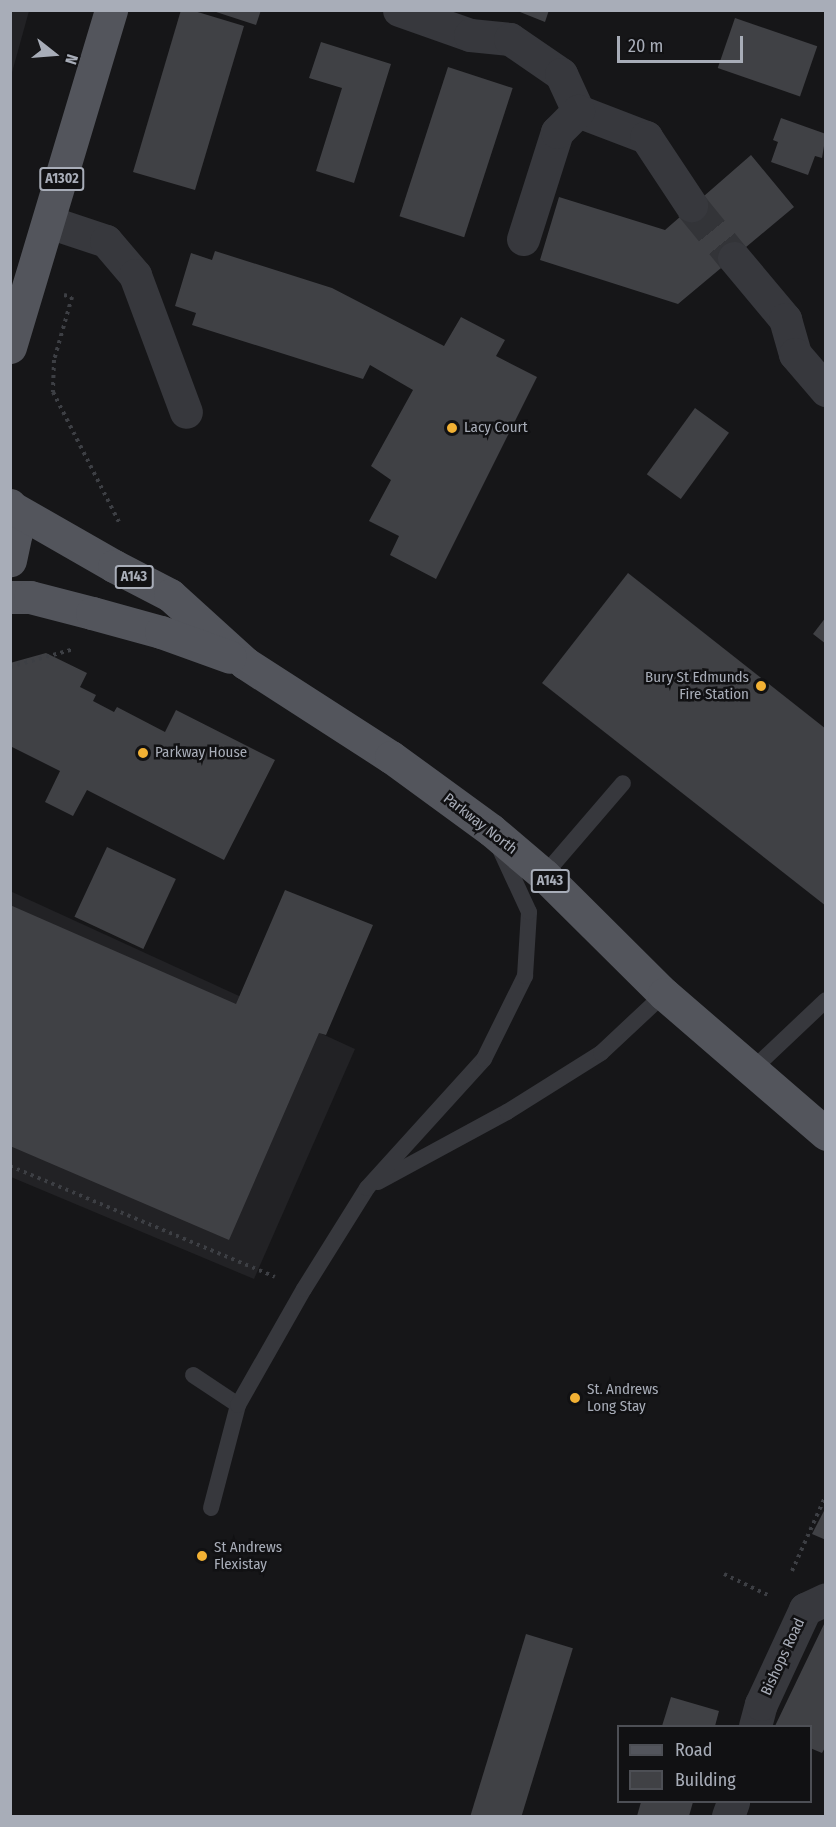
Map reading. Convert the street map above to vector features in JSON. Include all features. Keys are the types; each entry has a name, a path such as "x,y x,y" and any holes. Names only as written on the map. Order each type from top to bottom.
{"main road":[{"name":"A1302","path":"10,347 111,10"},
{"name":"Parkway North","path":"11,506 114,566 170,594 245,663 391,757 491,830 544,876 664,994 753,1069 825,1134"},
{"path":"10,560 16,532 11,506"},
{"name":"Parkway North","path":"10,597 30,597 161,632 245,663"}],"street":[{"path":"399,10 470,35 510,39 561,74 579,111 646,137 691,205"},
{"path":"523,239 557,132 579,111"},
{"path":"49,222 106,241 135,275 186,412"},
{"path":"734,258 785,319 795,354 825,390"},
{"name":"Bishops Road","path":"755,1725 761,1704 803,1603"}],"lane":[{"path":"544,876 623,783"},
{"path":"211,1508 238,1405 304,1289 368,1188 484,1059 525,976 528,912 491,830"},
{"path":"368,1188 507,1112 601,1053 664,994"},
{"path":"753,1069 825,1000"},
{"path":"193,1375 238,1405"}],"path":[{"path":"30,283 72,297 54,360 53,392 125,532 114,566"},
{"path":"10,667 88,647 92,613"},
{"path":"10,1166 304,1289"},
{"path":"724,1574 803,1603 825,1495"}],"shaded area":[{"path":"10,11 29,11 11,76"},
{"path":"10,891 355,1049 254,1279 11,1177"}],"building":[{"path":"181,10 191,10 244,26 195,190 133,172"},
{"path":"210,10 261,10 256,25"},
{"path":"515,10 549,10 545,22"},
{"path":"735,18 817,46 800,96 718,68"},
{"path":"321,42 391,64 354,183 316,171 342,88 309,78"},
{"path":"448,67 513,88 464,237 399,216"},
{"path":"781,118 826,134 822,158 815,156 808,175 771,162 778,142 773,140"},
{"path":"751,155 794,207 678,304 540,260 559,197 665,230"},
{"name":"Lacy Court","path":"215,251 332,288 444,346 461,317 505,340 496,356 537,377 436,579 390,555 399,536 369,521 391,480 371,466 413,390 370,365 363,379 192,325 196,313 175,306 191,253 212,260"},
{"path":"695,408 729,433 681,499 647,474"},
{"path":"628,573 826,729 826,906 542,683"},
{"path":"826,617 826,644 813,634"},
{"name":"Parkway House","path":"46,653 87,673 80,687 96,695 93,701 114,712 117,707 165,732 176,710 275,760 224,860 87,790 73,816 45,802 60,771 10,746 10,663"},
{"path":"107,847 176,879 143,949 74,917"},
{"path":"285,890 373,925 326,1035 319,1033 229,1240 10,1146 10,905 236,1004"},
{"path":"826,1507 826,1540 812,1534"},
{"path":"826,1620 826,1746 822,1753 812,1749 812,1725 775,1725"},
{"path":"526,1634 573,1648 522,1816 470,1816"},
{"path":"671,1697 719,1711 715,1725 662,1725"},
{"path":"641,1803 693,1803 689,1816 637,1816"}],"tunnel":[{"path":"691,205 734,258"}],"place":[{"name":"Lacy Court","path":"452,428"},
{"name":"Bury St Edmunds Fire Station","path":"761,686"},
{"name":"Parkway House","path":"143,753"},
{"name":"St. Andrews Long Stay","path":"575,1398"},
{"name":"St Andrews Flexistay","path":"202,1556"}]}
